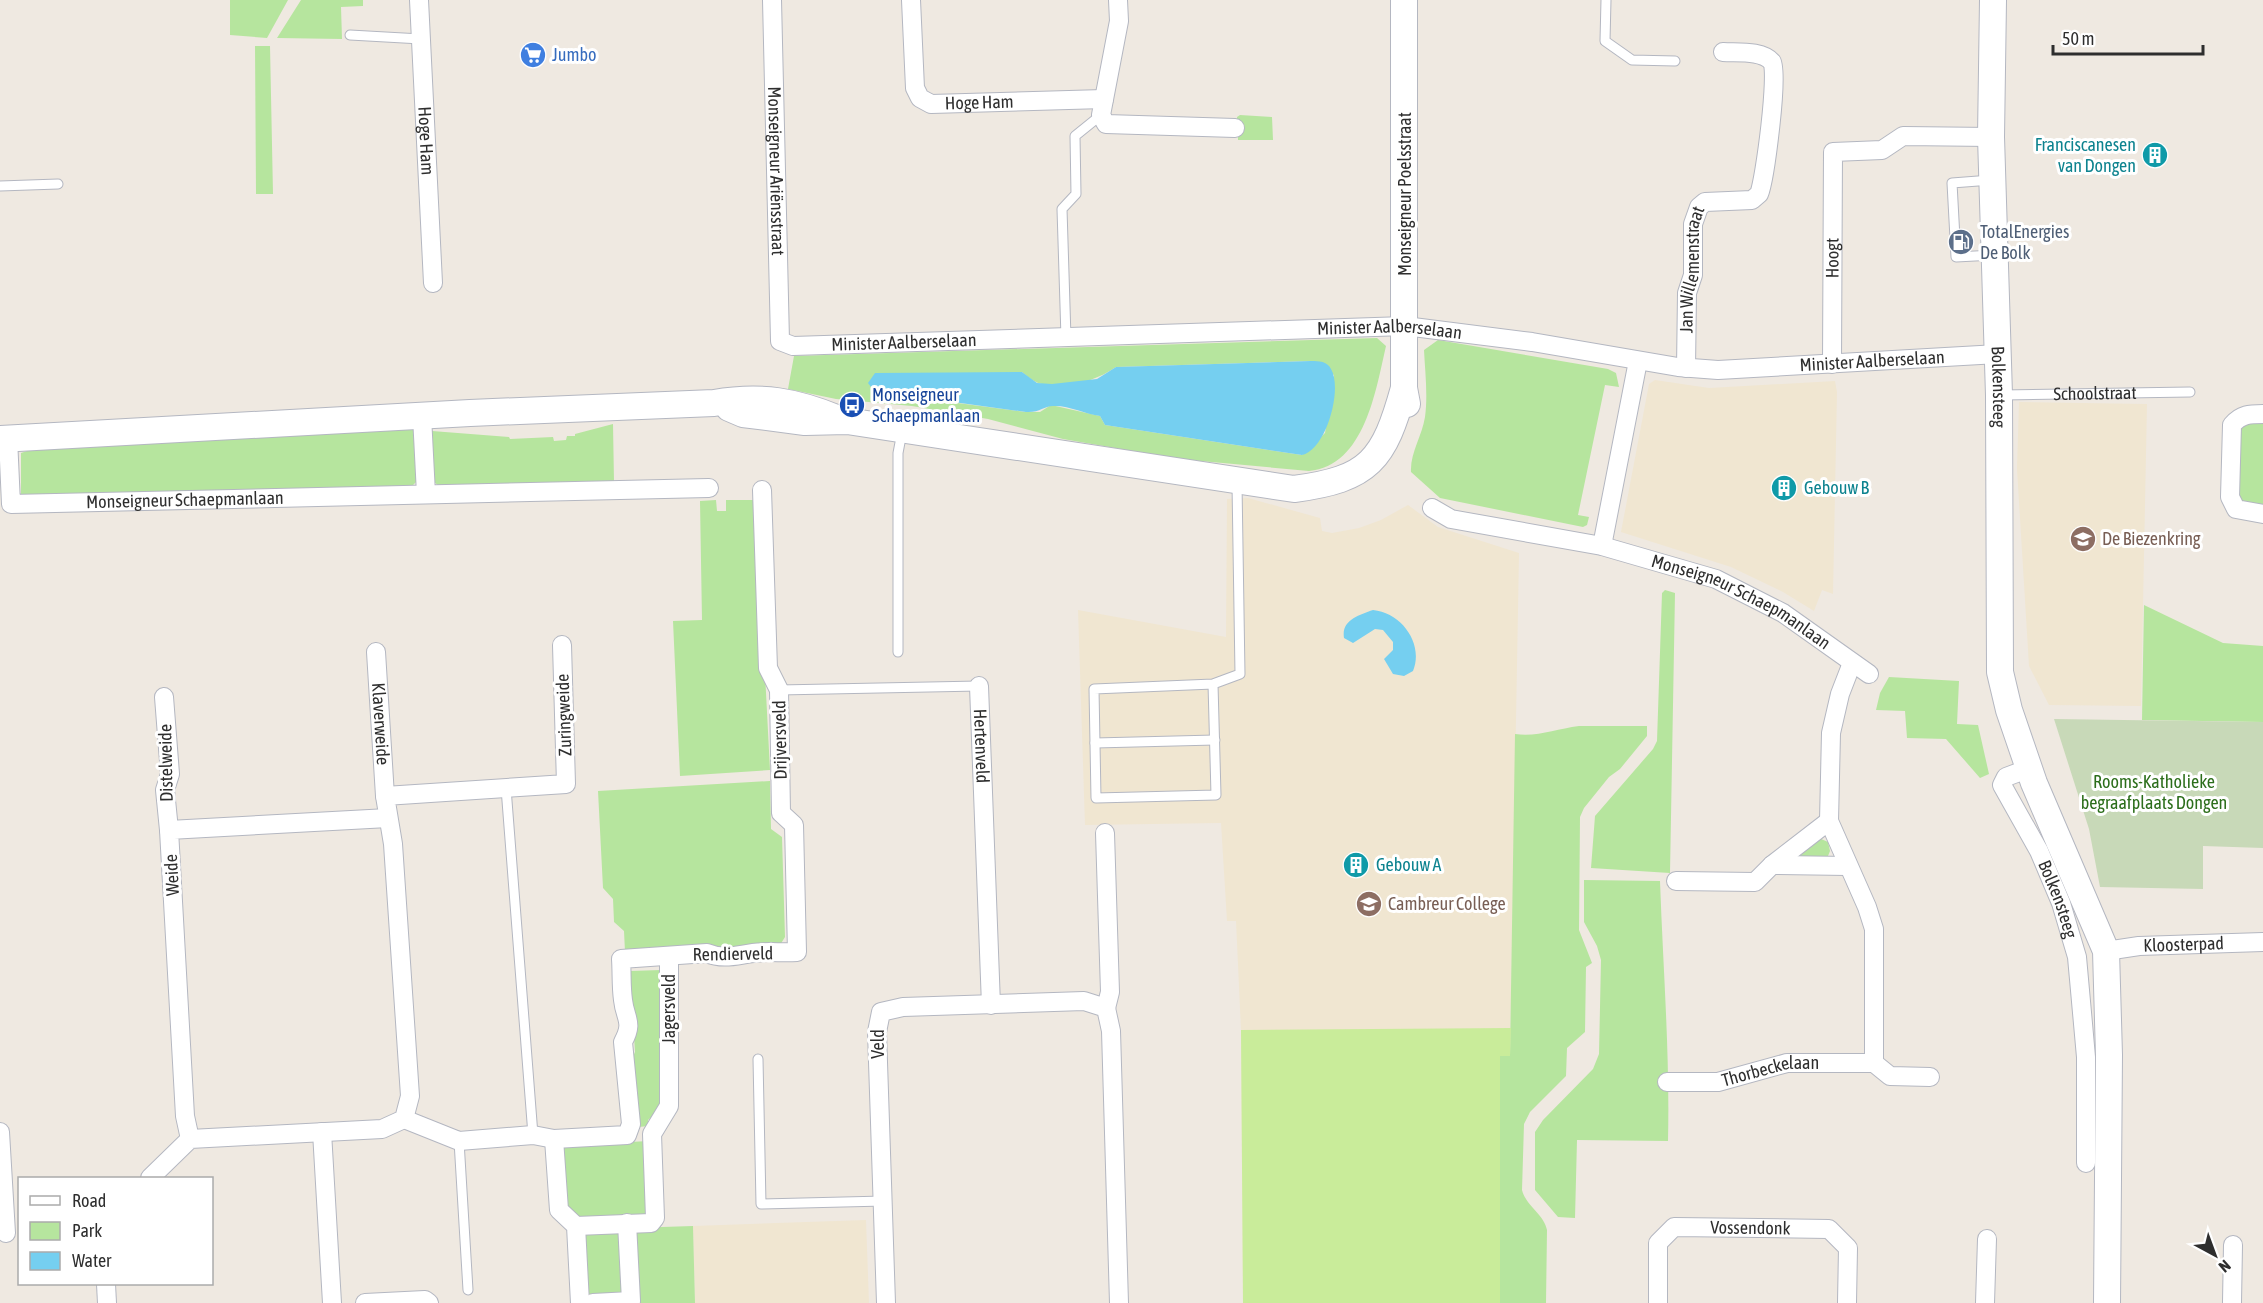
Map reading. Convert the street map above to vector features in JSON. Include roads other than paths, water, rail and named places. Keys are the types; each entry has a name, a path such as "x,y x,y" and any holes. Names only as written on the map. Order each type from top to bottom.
{"main road":[{"name":"Monseigneur Poelsstraat","path":"1382,461 1404,388 1404,0"},
{"name":"Bolkensteeg","path":"1993,0 1991,137 1997,255 2000,672 2008,710 2030,768 2106,951 2098,1056 2107,1303"},
{"name":"Monseigneur Schaepmanlaan","path":"4,439 422,416 714,403 746,398 807,406 839,419 903,430 1294,489 1325,485 1382,461"}],"street":[{"name":"Hoge Ham","path":"419,0 433,283"},
{"name":"Monseigneur Ariënsstraat","path":"772,0 780,341"},
{"name":"Hoge Ham","path":"911,0 915,88 920,98 931,104 1102,107 1106,124 1118,126 1235,128"},
{"path":"1102,107 1119,21 1119,0"},
{"name":"Jan Willemenstraat","path":"1686,368 1687,293 1694,275 1694,216 1705,202 1752,200 1759,194 1774,92 1776,72 1773,63 1764,56 1723,52"},
{"name":"Hoogt","path":"1832,364 1834,144 1882,150 1903,136 1991,137"},
{"name":"Minister Aalberselaan","path":"780,341 793,346 1405,326 1532,342 1686,368 1752,369 1998,354"},
{"path":"1602,546 1638,361"},
{"path":"2263,414 2245,415 2238,418 2232,425 2230,496 2236,509 2251,514 2263,514"},
{"path":"422,416 426,494"},
{"name":"Monseigneur Schaepmanlaan","path":"4,439 11,504 709,488"},
{"name":"Drijversveld","path":"762,490 768,668 779,690 781,813 794,825 797,952"},
{"name":"Monseigneur Schaepmanlaan","path":"1432,508 1451,519 1602,546 1716,579 1783,613 1869,674"},
{"name":"Zuringweide","path":"506,788 566,784 562,645"},
{"name":"Klaverweide","path":"376,652 385,796"},
{"path":"1852,663 1840,694 1831,733 1829,821 1867,907 1874,929 1874,1063"},
{"name":"Hertenveld","path":"979,686 991,1005"},
{"name":"Distelweide","path":"164,697 170,774 165,790 169,830"},
{"name":"Bolkensteeg","path":"2030,768 2006,777 2002,785 2039,851 2069,926 2081,979 2098,1056 2086,1163"},
{"path":"152,1177 190,1139 382,1129 404,1119 410,1096 393,844 385,796 506,788"},
{"name":"Weide","path":"190,1139 185,1116 169,830 388,818"},
{"path":"1676,881 1755,882 1772,865 1829,821"},
{"path":"1105,833 1110,992 1106,1008 1112,1031 1119,1303"},
{"path":"1772,865 1848,866"},
{"name":"Kloosterpad","path":"2106,951 2139,946 2263,942"},
{"name":"Rendierveld","path":"669,956 707,953 717,957 743,957 752,953 797,952"},
{"name":"Jagersveld","path":"404,1119 459,1141 534,1136 554,1139 627,1135 631,1124 623,1042 629,1030 628,1013 623,1002 621,959 669,956 669,1106 652,1134 655,1218 651,1223 576,1226"},
{"name":"Veld","path":"886,1303 877,1032 881,1012 903,1007 1084,1001 1106,1008"},
{"name":"Thorbeckelaan","path":"1666,1082 1718,1082 1787,1063 1874,1063 1890,1076 1930,1077"},
{"path":"0,1132 9,1233"},
{"path":"322,1132 332,1303"},
{"path":"554,1139 559,1210 576,1226 580,1303"},
{"path":"594,1303 631,1301 627,1223"},
{"name":"Vossendonk","path":"1658,1303 1658,1243 1674,1227 1829,1229 1848,1248 1847,1303"},
{"path":"1985,1303 1987,1239"},
{"path":"2232,1303 2233,1245"},
{"path":"106,1285 108,1303"},
{"path":"365,1303 425,1300 429,1303"}],"lane":[{"path":"1606,0 1605,41 1632,60 1675,61"},
{"path":"350,35 421,39"},
{"path":"1066,338 1062,209 1077,194 1075,136 1102,107"},
{"path":"1993,180 1952,183 1956,257 1997,255"},
{"path":"0,186 58,184"},
{"name":"Schoolstraat","path":"1999,395 2190,392"},
{"path":"898,652 898,453 903,430"},
{"path":"1214,684 1216,795 1096,798 1094,688 1214,684 1240,674 1237,481"},
{"name":"Hertenveld","path":"779,690 979,686"},
{"path":"1095,743 1215,740"},
{"path":"506,788 534,1136"},
{"path":"758,1059 761,1204 884,1201"},
{"path":"459,1141 468,1290"}],"water":[{"path":"1322,362 1329,366 1334,378 1335,390 1325,431 1311,451 1302,455 1105,425 1100,416 1059,406 1026,412 874,391 868,383 875,373 1022,372 1037,383 1052,384 1097,379 1116,367"},
{"path":"1373,610 1393,617 1408,632 1415,650 1416,661 1413,671 1404,676 1393,674 1384,659 1393,650 1393,642 1383,630 1375,629 1353,643 1344,638 1345,627 1352,619"}],"place":[{"name":"Jumbo","path":"533,55"},
{"name":"Franciscanesen van Dongen","path":"2155,155"},
{"name":"TotalEnergies De Bolk","path":"1961,242"},
{"name":"Monseigneur Schaepmanlaan","path":"852,405"},
{"name":"Gebouw B","path":"1784,488"},
{"name":"De Biezenkring","path":"2083,539"},
{"name":"Gebouw A","path":"1356,865"},
{"name":"Cambreur College","path":"1369,904"}],"park label":[{"name":"Rooms-Katholieke begraafplaats Dongen","path":"2154,792"}]}
